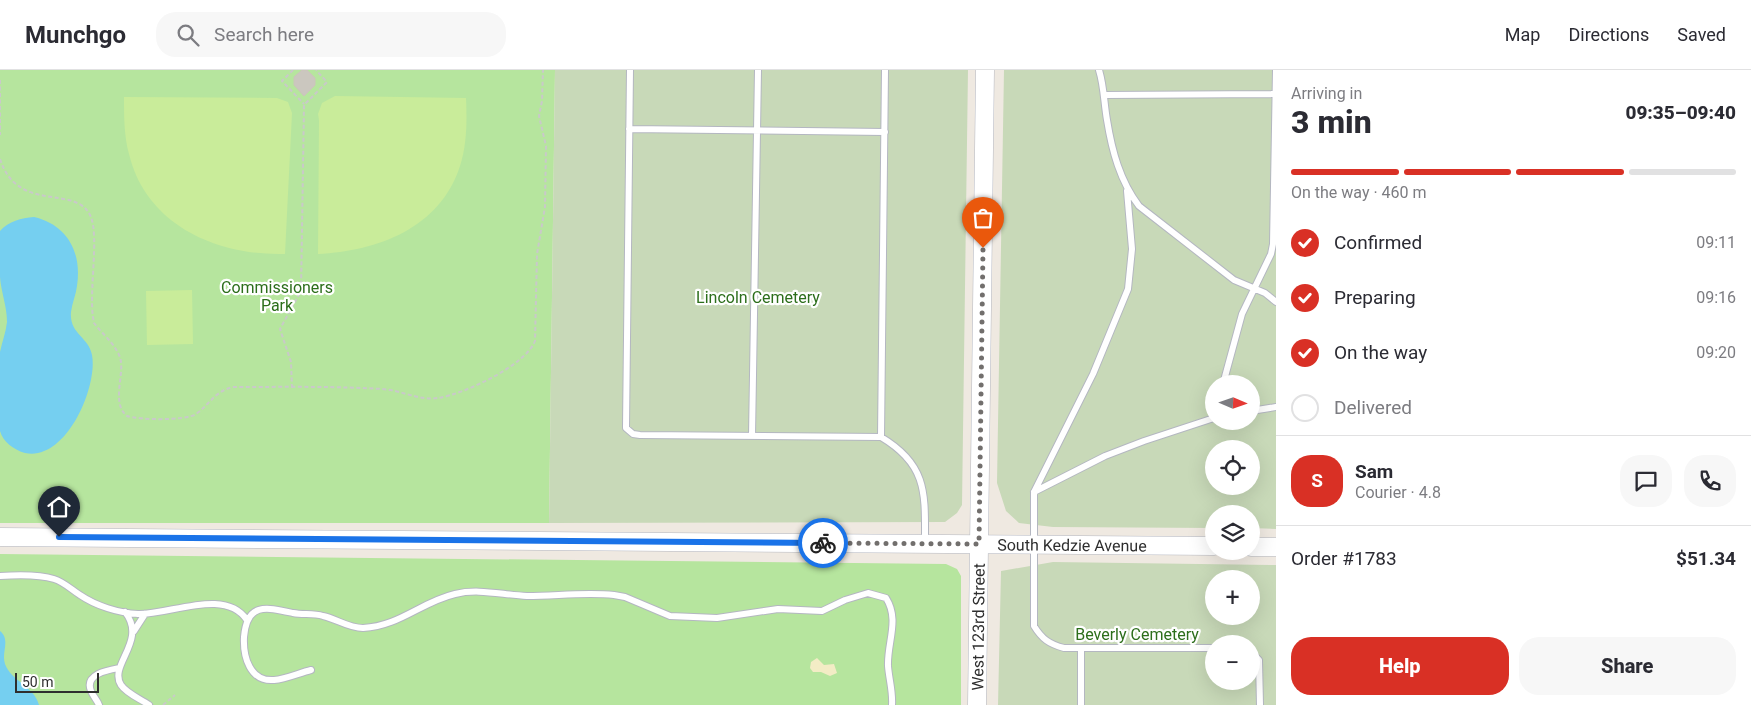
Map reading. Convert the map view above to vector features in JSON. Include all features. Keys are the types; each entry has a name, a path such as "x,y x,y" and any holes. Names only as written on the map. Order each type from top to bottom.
{"main road":[{"name":"West 123rd Street","path":"977,705 985,70"},
{"name":"South Kedzie Avenue","path":"0,537 1205,546"},
{"path":"1260,547 1276,547"}],"lane":[{"path":"630,70 626,428 633,434 640,435 881,437 897,446 922,482 925,493 925,543"},
{"path":"752,436 758,70"},
{"path":"881,437 885,70"},
{"path":"1099,70 1112,146 1127,191 1132,249 1128,289 1093,374 1034,492 1034,626 1040,637 1050,644 1064,648 1205,648"},
{"path":"1225,375 1242,314 1271,254 1273,244 1276,70"},
{"path":"1104,95 1275,94"},
{"path":"629,130 884,132"},
{"path":"1127,191 1154,220 1234,280 1265,293 1276,302"},
{"path":"1260,410 1276,407"},
{"path":"1034,492 1104,456 1205,421"},
{"path":"0,576 54,579 92,602 125,612 145,614 193,606 223,606 238,609 248,620"},
{"path":"311,670 276,680 264,679 257,675 244,656 248,620 255,612 275,608 296,614 321,615 353,627 384,626 442,599 476,592 524,596 614,595 625,597 670,616 717,618 778,609 822,611 845,600 875,594 886,598 892,612 893,638 888,667 892,705"},
{"path":"125,612 131,625 132,637"},
{"path":"145,614 135,626 126,657 119,668 121,685 149,705"},
{"path":"1081,648 1081,705"},
{"path":"99,705 90,690 92,679 105,671 119,668"},
{"path":"1260,690 1260,705"}],"path":[{"path":"292,388 292,362 280,329 301,291 304,105 282,81 294,70"},
{"path":"304,105 327,82 316,70"},
{"path":"0,159 7,175 21,189 41,196 78,202 88,212 93,230 94,323 119,357 119,401 123,413 127,416 185,418 197,413 218,392 226,388 382,389 429,398 439,398 480,384 529,350 534,341 537,254 545,207 546,146 539,116 542,101 543,70"},
{"path":"0,80 0,135"},
{"path":"163,705 175,695"}],"green space":[{"name":"Commissioners Park","path":"0,70 555,70 549,523 0,523"},
{"name":"Lincoln Cemetery","path":"555,70 968,70 962,505 957,513 945,522 549,523"},
{"path":"1004,70 1276,70 1276,529 1260,528 1260,505 1205,505 1205,528 1053,527 1019,523 1006,511 997,483"},
{"path":"335,96 466,98 465,141 460,166 451,187 438,205 422,220 404,232 363,248 318,254 318,114 322,103"},
{"path":"124,97 277,98 288,102 292,113 285,254 259,253 234,249 210,242 188,231 168,217 151,200 138,179 126,140"},
{"path":"192,290 193,344 147,345 146,291"},
{"path":"0,554 946,564 957,569 961,576 961,705 0,705"},
{"name":"Beverly Cemetery","path":"1053,562 1276,565 1276,705 998,705 1001,571"}],"sand":[{"path":"817,658 824,665 834,664 837,673 830,676 821,672 813,672 810,668 811,662"}],"water":[{"path":"34,217 56,227 64,234 75,252 78,274 71,319 76,331 90,349 93,369 84,402 66,434 54,446 40,453 25,453 10,445 0,431 0,352 7,322 0,277 0,231 16,221"},
{"path":"0,631 5,638 4,660 8,670 28,688 39,705 0,705"}],"building":[{"path":"302,70 307,70 315,78 315,85 304,96 294,85 294,77"}],"way so far":[{"path":"823,543 979,544 983,248"}],"route":[{"path":"59,537 823,543"}]}
